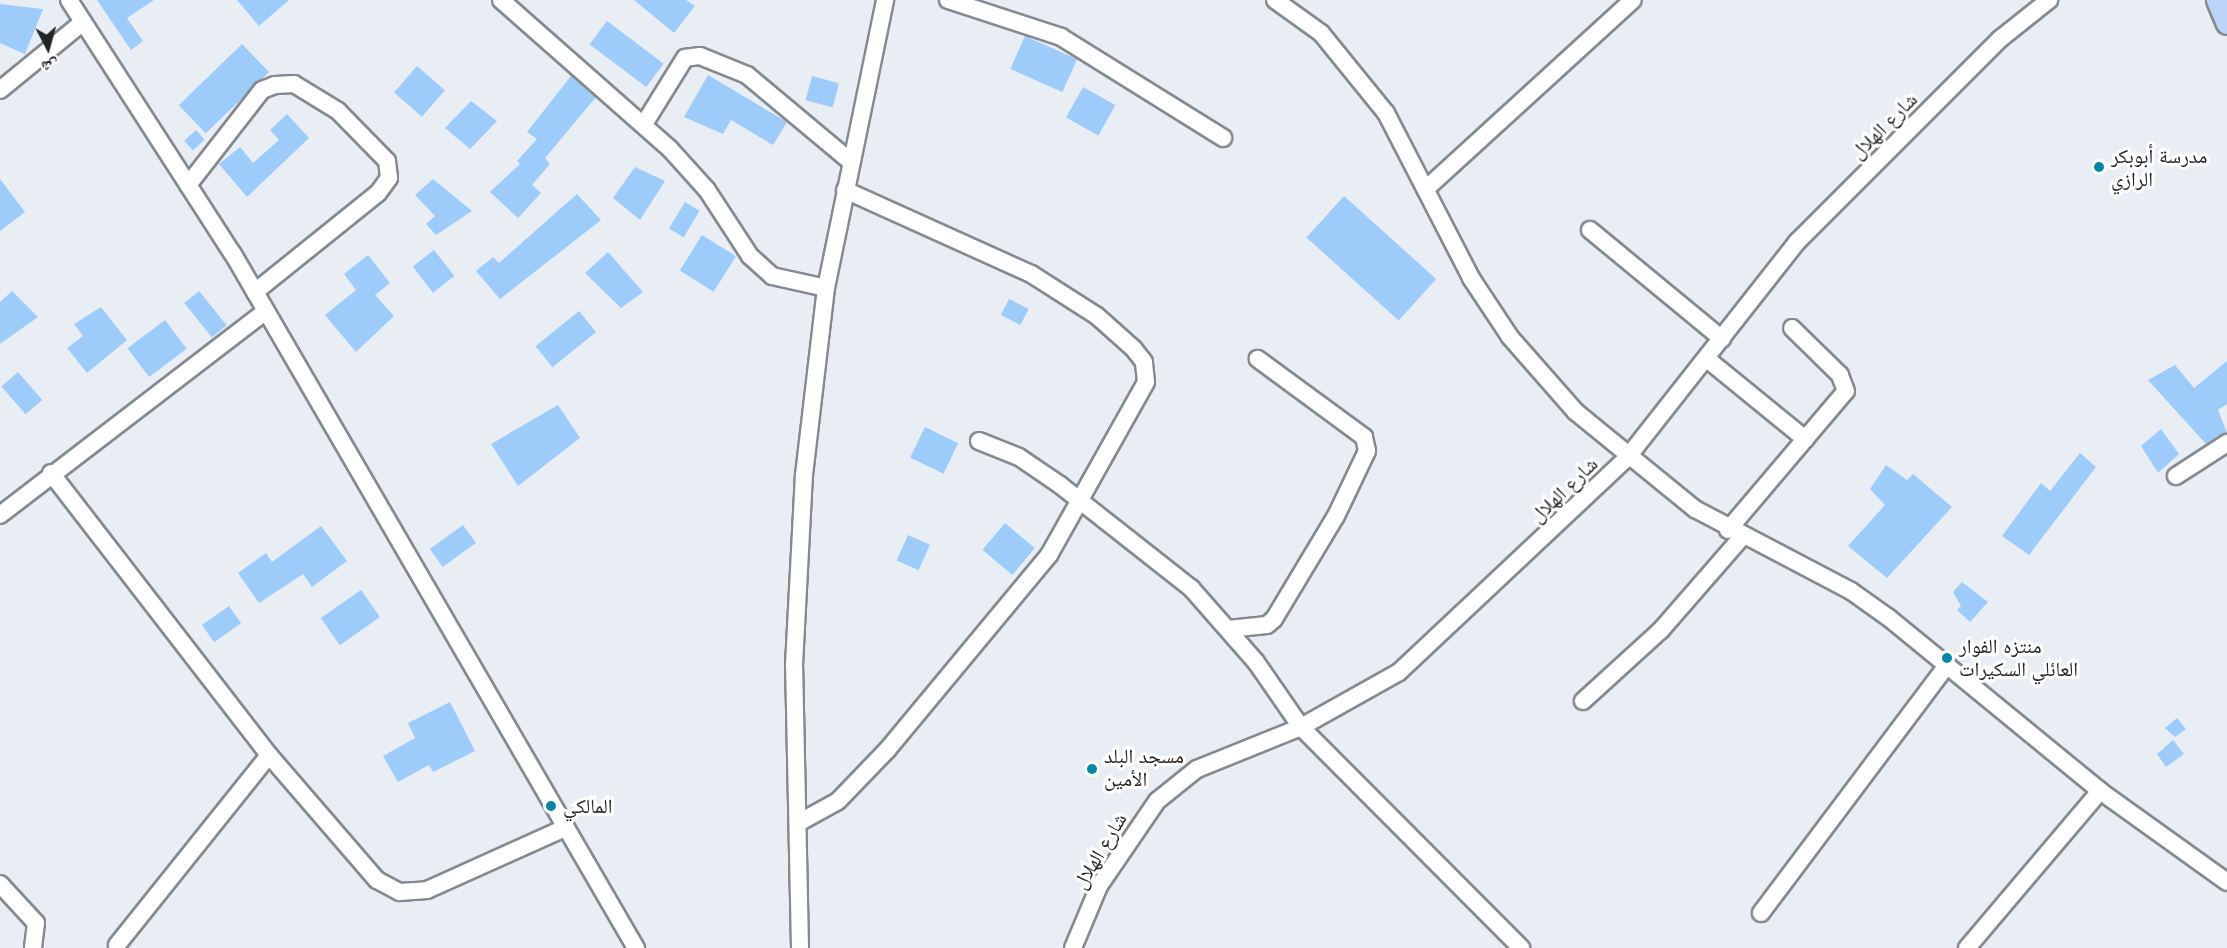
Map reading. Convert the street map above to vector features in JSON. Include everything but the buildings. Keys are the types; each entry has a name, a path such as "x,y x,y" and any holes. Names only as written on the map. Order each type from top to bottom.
{"main road":[{"path":"2217,0 2227,23"}],"street":[{"path":"69,0 255,292 469,655 563,829 636,948"},
{"path":"501,0 644,124 707,190 750,256 772,276 826,288"},
{"path":"800,948 800,822 794,665 804,475 826,288 885,0"},
{"path":"948,0 1061,37 1223,138"},
{"path":"1275,0 1321,33 1386,113 1428,188 1471,278 1510,337 1576,412 1627,458 1734,534 1851,591 2100,791 2227,882"},
{"path":"1428,188 1633,0"},
{"name":"شارع الهلال","path":"1073,948 1099,886 1156,801 1225,755 1300,727 1399,672 1627,458 1797,242 2000,39 2049,0"},
{"path":"0,90 83,22"},
{"path":"644,124 685,58 700,56 747,75 851,162"},
{"path":"188,185 262,90 275,85 294,84 338,111 387,161 389,178 378,194 255,292"},
{"path":"800,822 838,801 888,749 1048,555 1075,500 1146,382 1144,362 1097,316 1031,274 846,190"},
{"path":"1590,230 1722,339"},
{"path":"0,515 51,473 266,311"},
{"path":"1583,701 1660,630 1805,439 1846,391 1845,383 1792,328"},
{"path":"1228,629 1267,625 1274,619 1336,516 1367,451 1364,437 1258,359"},
{"path":"1707,359 1805,439"},
{"path":"980,441 1018,457 1191,588 1228,629 1300,727 1521,948"},
{"path":"2176,476 2227,443"},
{"path":"51,473 269,755 377,880 400,892 427,890 563,829"},
{"path":"1761,913 1946,667"},
{"path":"117,947 269,755"},
{"path":"1967,948 2100,791"},
{"path":"0,884 36,923 33,948"}],"place":[{"name":"مدرسة أبوبكر الرازي","path":"2099,167"},
{"name":"منتزه الفوار العائلي السكيرات","path":"1947,658"},
{"name":"مسجد البلد الأمين","path":"1092,769"},
{"name":"المالكي","path":"551,806"}]}
